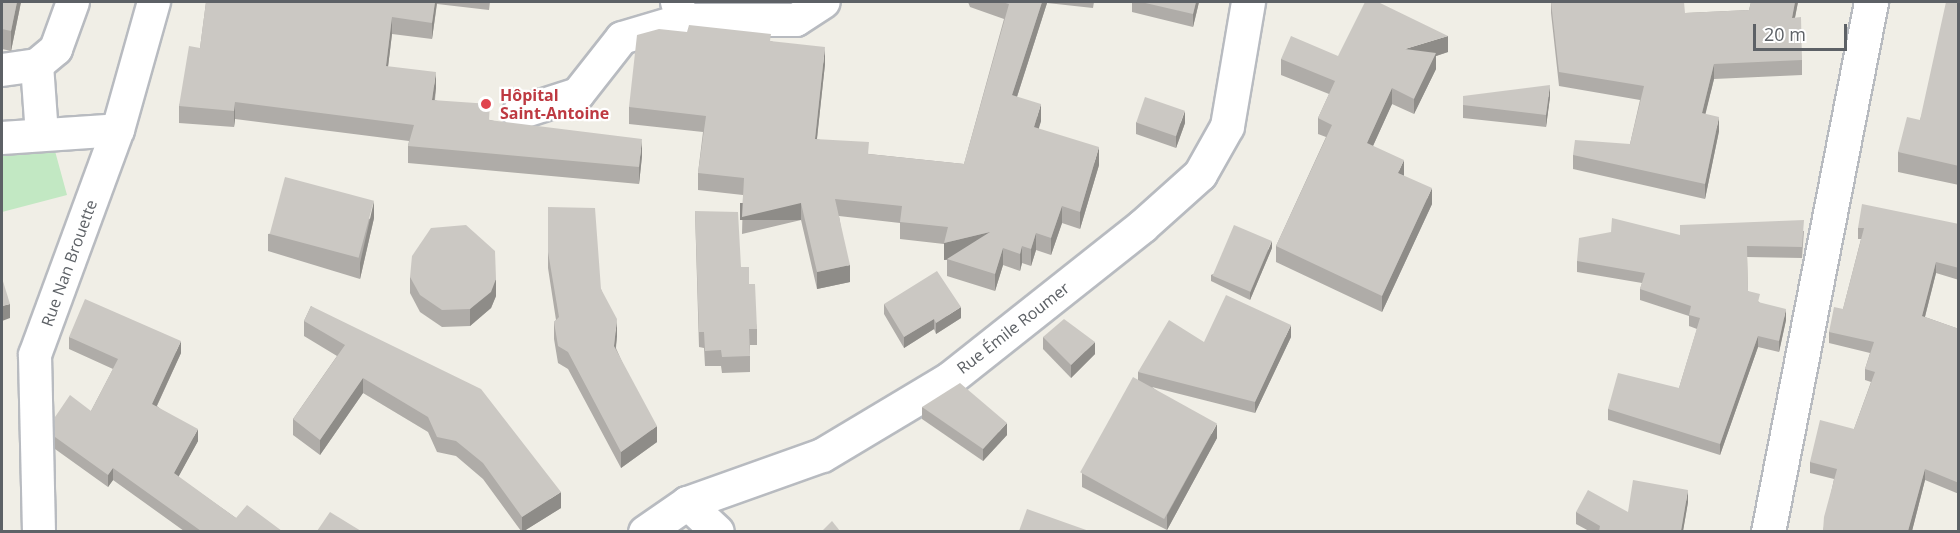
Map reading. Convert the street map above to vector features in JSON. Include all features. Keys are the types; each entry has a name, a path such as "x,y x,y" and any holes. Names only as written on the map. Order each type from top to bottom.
{"street":[{"path":"2,70 37,65 56,49 73,2"},
{"name":"Rue Nan Brouette","path":"39,531 35,355 118,130 154,2"},
{"path":"519,113 578,94 622,38 680,10 796,20 824,2"},
{"name":"Rue Émile Roumer","path":"645,531 687,503 822,455 950,379 1151,218 1200,174 1227,126 1248,2"},
{"path":"1768,531 1871,2"},
{"path":"37,65 42,134"},
{"path":"2,138 118,130"},
{"path":"687,503 718,531"}],"green space":[{"path":"52,140 67,195 2,212 2,153"}],"building":[{"path":"2,2 17,2 11,31 2,29"},
{"path":"206,2 435,2 432,23 392,17 386,66 436,72 432,100 490,104 489,120 642,139 639,167 408,146 414,125 235,102 234,111 179,106 189,46 200,48"},
{"path":"1002,2 1042,2 1012,95 1041,104 1034,127 1099,147 1080,212 1062,206 1051,238 1036,233 1031,249 1022,246 1020,254 1003,248 995,274 947,259 990,232 944,243 948,227 900,222 902,206 835,199 850,265 817,272 801,203 742,217 744,178 698,173 706,116 629,107 637,35 659,29 687,32 689,25 771,34 770,41 825,47 815,139 869,142 868,154 964,164 1009,4"},
{"path":"1141,2 1196,2 1193,14"},
{"path":"1365,2 1378,2 1448,36 1405,49 1436,53 1414,99 1392,88 1367,143 1404,160 1398,173 1432,188 1382,296 1276,246 1332,125 1318,118 1335,81 1281,59 1291,36 1338,56"},
{"path":"1551,2 1684,2 1685,13 1749,10 1751,2 1795,2 1792,18 1801,17 1802,60 1714,64 1702,113 1719,117 1705,184 1573,155 1575,140 1630,144 1644,86 1559,72"},
{"path":"1946,2 1959,2 1959,166 1898,152 1907,117 1920,120"},
{"path":"1550,85 1546,115 1463,105 1463,96"},
{"path":"1145,97 1185,111 1176,136 1136,123"},
{"path":"285,177 374,201 359,258 270,234"},
{"path":"1862,204 1959,224 1959,268 1936,262 1922,316 1959,329 1959,483 1925,469 1908,531 1823,531 1824,517 1837,469 1810,462 1820,420 1854,429 1875,372 1865,369 1874,342 1829,332 1834,307 1843,309 1864,228 1858,228"},
{"path":"548,207 595,208 601,289 617,319 614,346 657,426 621,452 568,352 558,346 554,322 559,317 548,252"},
{"path":"695,211 738,212 741,267 749,267 749,284 755,284 757,329 749,329 750,356 722,357 721,350 705,351 704,332 699,332"},
{"path":"1612,218 1680,235 1680,225 1804,220 1802,247 1747,246 1748,291 1760,294 1758,302 1786,309 1779,341 1758,336 1720,444 1608,409 1618,373 1679,388 1700,318 1689,315 1691,306 1640,289 1645,273 1577,261 1579,238 1611,232"},
{"path":"466,225 495,251 496,279 491,292 470,309 442,310 420,295 410,277 412,256 431,228"},
{"path":"1234,225 1272,241 1250,292 1213,276"},
{"path":"937,271 961,307 936,323 934,319 904,337 884,304"},
{"path":"2,278 10,304 2,306"},
{"path":"1226,295 1291,325 1255,402 1138,372 1169,320 1204,342"},
{"path":"85,299 181,341 152,404 198,429 174,473 236,518 247,505 282,531 201,531 113,468 108,475 55,437 55,417 70,395 91,411 118,359 69,337"},
{"path":"311,306 481,389 561,492 522,517 483,463 456,441 437,437 428,417 363,378 320,440 293,419 345,345 304,321"},
{"path":"1064,319 1095,342 1071,365 1043,337"},
{"path":"1133,377 1217,424 1164,519 1080,472"},
{"path":"960,383 1007,423 983,449 922,407"},
{"path":"1633,480 1688,490 1681,531 1599,531 1600,526 1576,512 1588,490 1628,512"},
{"path":"1027,509 1089,531 1019,531"},
{"path":"330,512 361,531 317,531"},
{"path":"832,521 840,531 822,531"}],"place":[{"name":"Hôpital Saint-Antoine","path":"486,104"}]}
